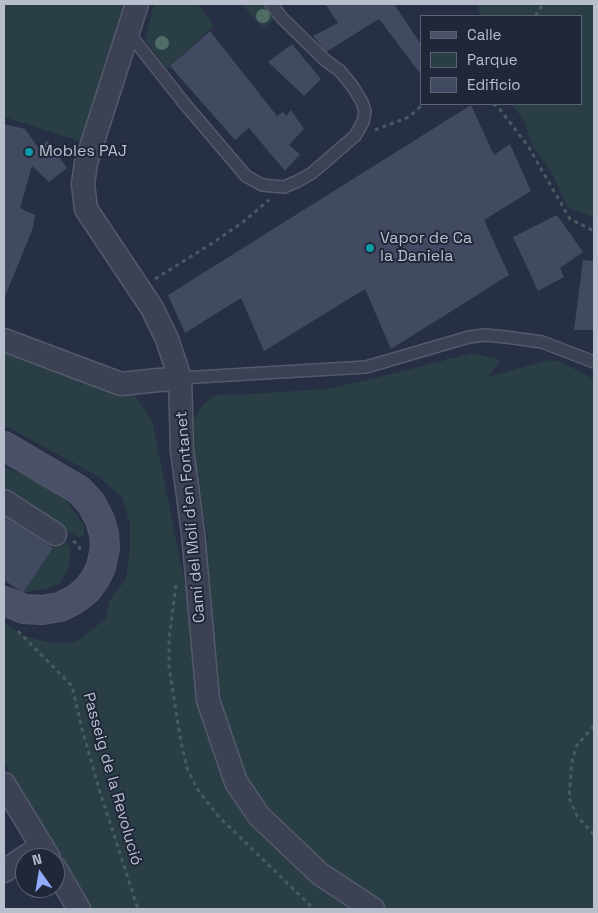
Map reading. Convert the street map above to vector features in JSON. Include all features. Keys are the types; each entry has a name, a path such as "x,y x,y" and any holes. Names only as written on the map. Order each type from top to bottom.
{"main road":[{"path":"4,446 79,490 91,503 100,520 105,548 101,567 95,579 86,591 74,600 60,607 42,610 24,609 4,601"}],"street":[{"name":"Camí del Molí d'en Fontanet","path":"137,4 86,163 83,184 86,209 152,308 168,339 175,379 193,533 208,700 236,782 260,816 320,874 373,909"},
{"path":"4,340 121,384 175,379"},
{"path":"4,500 55,534"},
{"path":"4,784 44,848"},
{"path":"65,885 79,909"}],"lane":[{"path":"128,32 184,103 246,176 262,185 284,187 312,173 355,136 363,122 365,111 353,87 340,71 282,18 271,4"},
{"path":"175,379 366,367 469,337 485,335 506,336 542,342 594,362"}],"path":[{"path":"536,15 543,4"},
{"path":"355,136 409,117 422,105"},
{"path":"495,105 528,146 570,219 594,231"},
{"path":"139,289 190,259 243,222 284,187"},
{"path":"55,534 68,538 79,545 82,559"},
{"name":"Passeig de la Revolució","path":"14,627 72,686 100,792 138,909"},
{"path":"594,726 578,745 572,761 569,798 577,816 594,835"}],"green space":[{"path":"4,4 137,4 92,145 4,117"},
{"path":"154,4 197,4 214,25 167,69 145,41"},
{"path":"242,4 266,4 277,18 263,29"},
{"path":"477,4 594,4 594,217 568,208 551,171 532,146 524,120 512,105 583,105 583,15 481,15"},
{"path":"4,350 69,376 134,394 152,420 207,695 199,553 208,539 189,431 196,415 205,403 216,395 326,389 473,353 501,360 487,377 549,360 561,362 594,379 594,909 92,909 65,866 65,848 53,848 4,761 4,622 23,636 52,643 76,642 105,619 110,600 126,579 130,550 130,524 122,497 99,477 4,425"},
{"path":"7,468 36,480 66,500 84,526 84,536 79,538 4,490 4,469"},
{"path":"62,539 71,547 69,568 60,583 48,588 23,593 53,548"}],"building":[{"path":"325,4 394,4 420,43 420,73 379,19 326,52 313,36 338,23"},
{"path":"210,31 277,116 283,112 286,116 291,110 304,129 289,145 300,154 285,171 249,128 235,140 170,66"},
{"path":"292,44 321,79 304,96 268,62"},
{"name":"Vapor de Ca la Daniela","path":"471,105 494,155 510,144 531,191 484,220 509,275 391,349 365,289 264,351 241,298 185,333 168,295"},
{"path":"4,124 25,129 38,147 48,141 67,168 49,182 32,166 20,208 35,215 33,228 4,299"},
{"path":"557,215 583,252 560,268 564,277 538,291 513,237"},
{"path":"583,260 594,261 594,330 574,330"},
{"path":"4,515 53,548 23,593 4,580"}],"place":[{"name":"Mobles PAJ","path":"29,152"},
{"name":"Vapor de Ca la Daniela","path":"370,248"}]}
